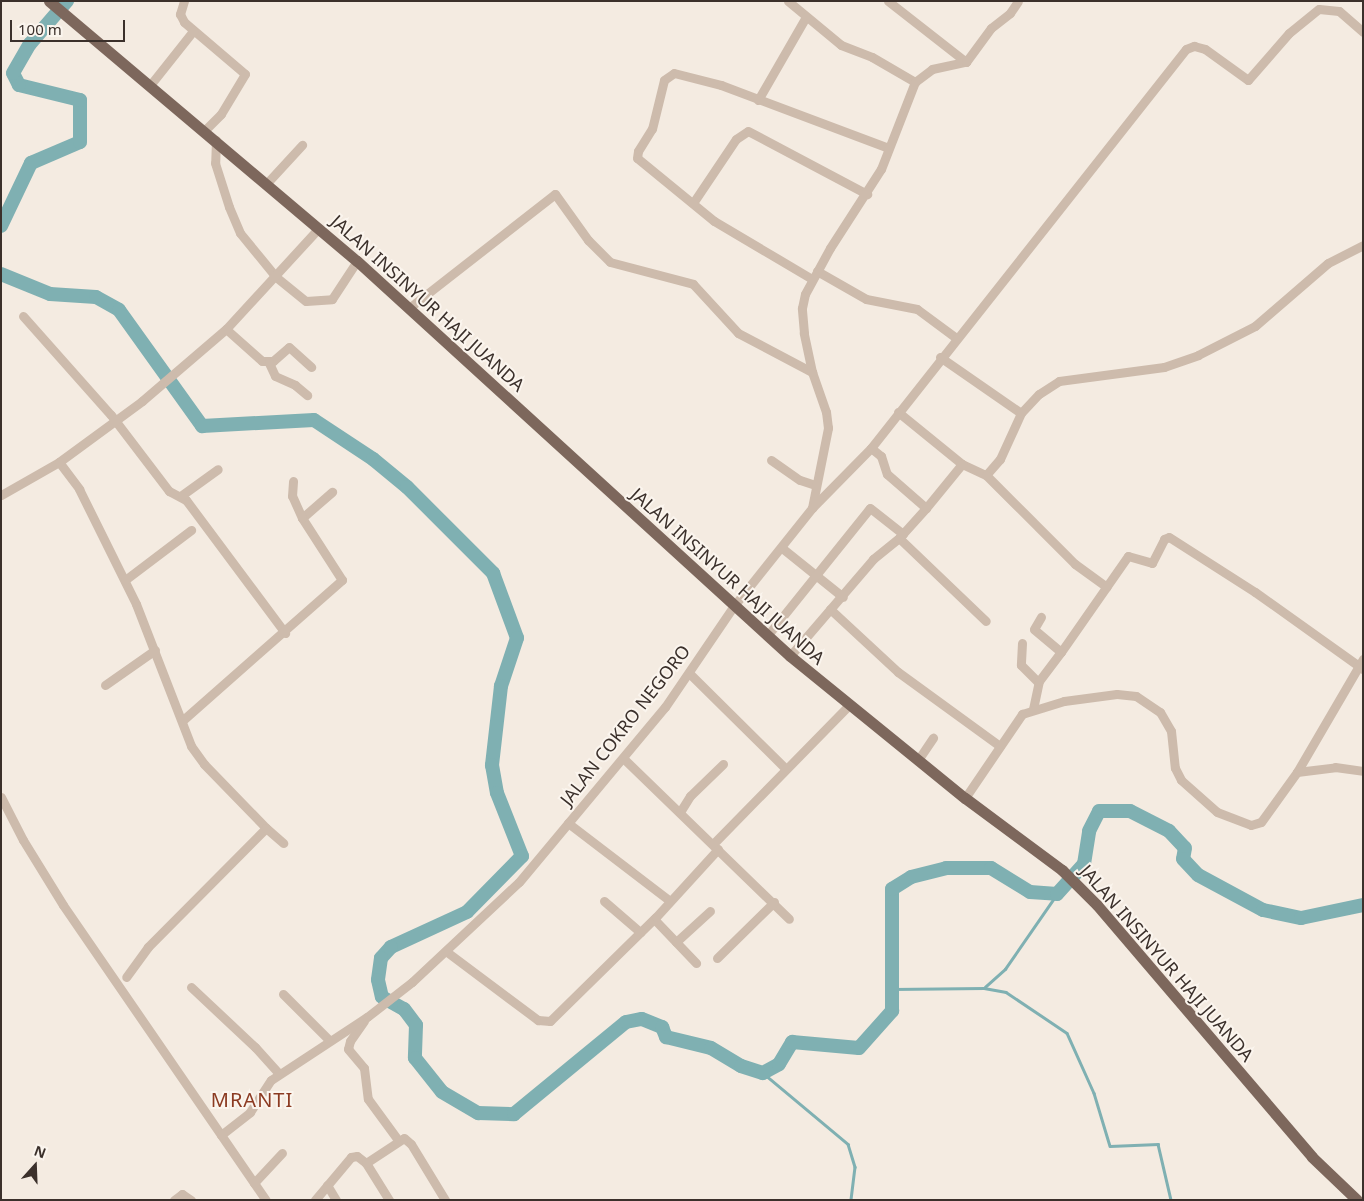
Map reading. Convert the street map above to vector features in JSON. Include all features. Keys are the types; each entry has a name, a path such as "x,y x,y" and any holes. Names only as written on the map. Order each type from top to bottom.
{"main road":[{"name":"JALAN INSINYUR HAJI JUANDA","path":"49,1 151,84 319,228 790,656 848,705 965,798 1062,870 1079,886 1312,1157 1360,1199"}],"street":[{"path":"184,1 180,14 193,31 242,69 245,74 221,114 205,130"},
{"path":"888,1 966,62"},
{"path":"788,2 841,45 872,57 915,82 932,69 966,62 991,28 1010,13 1018,1"},
{"path":"812,508 871,448 940,357 1092,172 1186,49 1194,46 1205,50 1248,80 1289,33 1319,9 1338,11 1363,32"},
{"path":"758,100 806,17"},
{"path":"151,84 193,31"},
{"path":"889,148 721,85 670,73 664,80 652,128 637,156 722,226 815,275 866,299 917,309 956,338"},
{"name":"JALAN COKRO NEGORO","path":"221,1135 244,1119 265,1087 279,1074 378,1008 412,982 447,952 519,882 623,758 689,673 734,607 812,508 815,485 828,428 826,412 812,372 802,308 815,275 867,194 889,148 915,82"},
{"path":"694,203 736,139 748,131 867,194"},
{"path":"216,140 215,163 229,207 240,233 276,277 306,301 332,299 356,261"},
{"path":"267,184 302,145"},
{"path":"409,308 555,194 588,240 610,262 694,284 738,333 812,372"},
{"path":"1,495 59,462 159,386 226,329 276,277 319,228"},
{"path":"986,475 1000,459 1021,413 1039,394 1059,381 1164,368 1206,351 1255,326 1328,263 1363,245"},
{"path":"23,316 115,420 169,490 182,495 285,633"},
{"path":"226,329 258,359 269,363 275,376 295,385 307,395"},
{"path":"269,363 288,347 311,367"},
{"path":"940,357 1021,413"},
{"path":"898,412 962,464 986,475 1075,564 1107,587"},
{"path":"871,448 881,456 887,474 926,508"},
{"path":"771,460 800,480 815,485"},
{"path":"59,462 79,489 125,580 197,755 266,828 283,843"},
{"path":"790,656 830,609 843,597 873,559 901,536 962,464"},
{"path":"182,495 218,470"},
{"path":"183,720 285,633 342,580 302,518 292,496 293,481"},
{"path":"302,518 332,492"},
{"path":"767,636 870,508 901,536 986,621"},
{"path":"125,580 191,530"},
{"path":"965,798 1017,718 1033,709 1064,701 1117,694 1145,700 1160,712 1171,731 1175,768 1181,780 1217,812 1251,825 1261,822 1297,772 1361,665 1172,538 1164,539 1152,563 1128,556 1038,682 1033,709"},
{"path":"782,548 815,577 843,597"},
{"path":"830,609 905,677 1000,746"},
{"path":"1041,617 1034,629 1061,652"},
{"path":"1022,643 1021,665 1038,682"},
{"path":"105,685 155,650"},
{"path":"689,673 785,768"},
{"path":"447,952 526,1012 546,1022 654,919 785,768 848,705"},
{"path":"918,760 933,738"},
{"path":"623,758 790,919"},
{"path":"680,812 690,796 723,764"},
{"path":"1297,772 1335,767 1363,771"},
{"path":"1,797 48,881 266,1200"},
{"path":"568,823 670,901"},
{"path":"126,977 148,947 266,828"},
{"path":"604,901 640,932"},
{"path":"718,958 774,902"},
{"path":"676,942 710,911"},
{"path":"654,919 696,963"},
{"path":"191,987 255,1047 279,1074"},
{"path":"283,994 330,1041"},
{"path":"366,1016 350,1041 348,1049 364,1068 368,1100 398,1140"},
{"path":"366,1163 398,1140 404,1138 411,1144 445,1200"},
{"path":"254,1183 282,1154"},
{"path":"314,1200 354,1156 366,1163 389,1200"},
{"path":"327,1185 336,1200"},
{"path":"174,1200 182,1194 190,1200"}],"waterway":[{"path":"1,226 31,163 80,142 80,100 19,85 13,73 30,44 67,1"},
{"path":"1,274 50,294 96,297 119,310 202,426 314,420 373,459 407,487 493,573 517,638 501,686 492,765 497,793 522,856 467,912 391,947 381,958 378,980 382,997 404,1009 416,1025 415,1058 442,1092 478,1113 514,1114 626,1022 642,1019 662,1027 666,1037 711,1048 741,1066 763,1073 779,1064 792,1042 859,1048 892,1011 892,889 911,877 946,868 991,868 1030,892 1057,894 1084,864 1089,831 1099,811 1130,811 1169,831 1185,848 1183,859 1198,875 1263,910 1301,918 1363,905"},
{"path":"985,987 1005,969 1057,894"},
{"path":"893,989 984,988 1006,992 1067,1033 1094,1093 1110,1146 1158,1144 1171,1200"},
{"path":"763,1073 848,1144 855,1167 851,1200"}],"district":[{"name":"MRANTI","path":"252,1099"}]}
